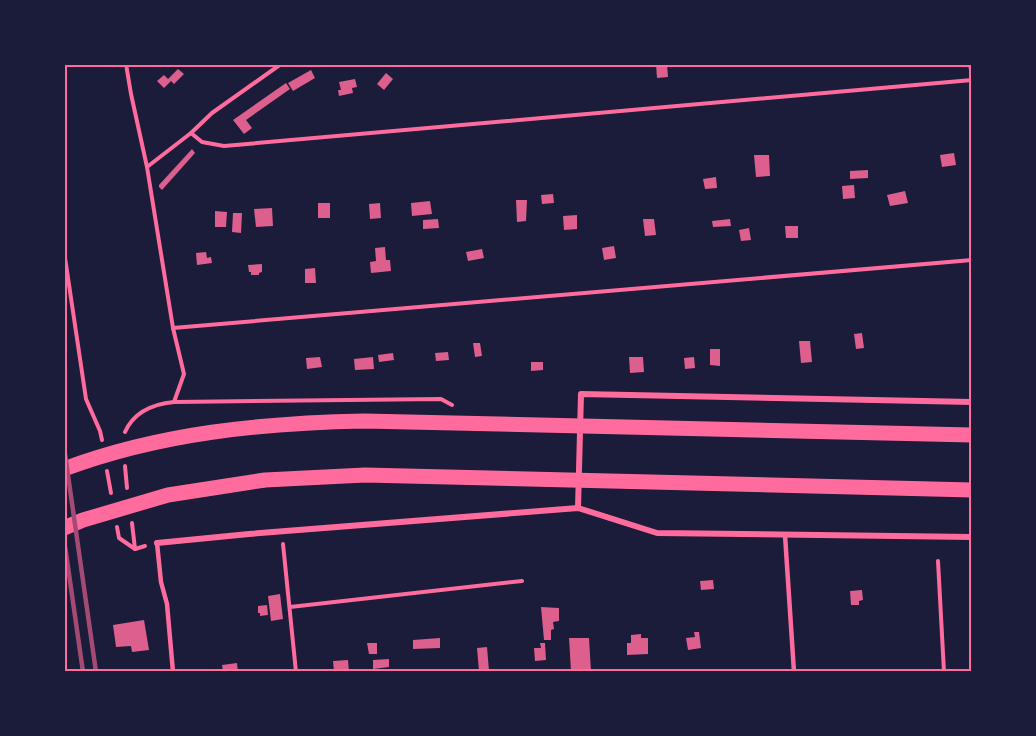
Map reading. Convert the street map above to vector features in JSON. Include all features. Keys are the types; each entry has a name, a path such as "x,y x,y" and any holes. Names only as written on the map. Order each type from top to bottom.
{"main road":[{"path":"64,469 163,441 223,430 308,422 364,421 972,435"},
{"path":"64,528 82,520 168,495 265,480 365,475 972,490"}],"street":[{"path":"578,508 581,394 972,402"},
{"path":"157,543 578,508 657,533 972,537"}],"lane":[{"path":"785,536 794,672"},
{"path":"157,543 161,582 167,604 173,672"}],"path":[{"path":"126,64 147,167 173,328 184,374 174,402"},
{"path":"147,167 191,133 212,113 281,64"},
{"path":"191,133 202,142 224,146 972,78 970,64"},
{"path":"64,251 86,399 100,430 102,441"},
{"path":"173,328 972,260"},
{"path":"106,463 112,495"},
{"path":"115,517 119,538 135,549"},
{"path":"282,532 296,672"},
{"path":"938,561 944,672"},
{"path":"290,607 522,581"}],"building":[{"path":"656,64 667,64 668,77 657,78"},
{"path":"178,69 184,74 174,84 171,81 164,88 157,81 164,75 168,79"},
{"path":"311,70 315,78 293,91 288,83"},
{"path":"386,73 393,79 384,90 377,84"},
{"path":"355,79 357,87 352,88 353,93 339,96 338,90 341,90 339,82"},
{"path":"286,83 290,89 246,120 252,128 244,134 233,120"},
{"path":"192,149 195,153 162,190 159,185"},
{"path":"954,153 956,165 942,167 940,155"},
{"path":"754,155 769,155 770,176 756,177"},
{"path":"868,170 868,178 850,179 850,171"},
{"path":"716,177 717,188 705,189 703,179"},
{"path":"854,185 855,198 843,199 842,186"},
{"path":"905,191 908,203 890,206 887,195"},
{"path":"553,194 554,203 542,204 541,195"},
{"path":"516,200 527,200 526,221 517,222"},
{"path":"430,201 432,214 412,216 411,203"},
{"path":"318,203 330,203 330,218 318,218"},
{"path":"380,203 381,218 370,219 369,204"},
{"path":"272,208 273,226 256,227 254,209"},
{"path":"215,211 227,212 226,227 215,227"},
{"path":"233,213 242,213 241,233 232,232"},
{"path":"577,215 577,229 564,230 563,216"},
{"path":"438,219 439,228 423,229 423,220"},
{"path":"643,219 654,219 656,235 645,236"},
{"path":"730,219 731,226 713,227 712,221"},
{"path":"785,226 798,226 798,238 786,238"},
{"path":"749,228 751,240 741,241 739,230"},
{"path":"614,246 616,258 604,260 602,248"},
{"path":"385,247 386,260 390,260 391,271 371,273 370,262 376,261 375,248"},
{"path":"482,249 484,258 468,261 466,252"},
{"path":"206,252 207,258 211,257 212,263 197,265 196,253"},
{"path":"262,264 262,272 259,275 251,275 248,265"},
{"path":"315,268 316,283 305,283 305,269"},
{"path":"862,333 864,348 856,349 854,334"},
{"path":"799,341 810,341 812,362 801,363"},
{"path":"473,343 480,343 482,356 475,357"},
{"path":"710,349 720,349 720,366 710,365"},
{"path":"448,352 449,360 436,361 435,353"},
{"path":"393,353 394,360 379,362 378,355"},
{"path":"320,357 322,367 307,369 306,358"},
{"path":"373,357 374,369 355,370 354,359"},
{"path":"629,357 643,357 644,372 630,373"},
{"path":"694,357 695,368 685,369 684,358"},
{"path":"531,362 543,362 543,370 531,371"},
{"path":"713,580 714,589 701,590 700,581"},
{"path":"862,590 863,600 859,601 859,605 851,605 850,591"},
{"path":"280,594 283,619 271,621 268,596"},
{"path":"267,605 268,615 260,616 258,606"},
{"path":"541,607 559,608 559,621 553,622 551,640 544,640"},
{"path":"144,620 149,650 132,652 131,646 116,647 113,625"},
{"path":"694,632 699,632 701,648 688,650 686,638 695,637"},
{"path":"641,634 641,638 648,638 648,654 627,655 627,643 631,643 631,635"},
{"path":"440,638 440,648 413,649 413,640"},
{"path":"569,638 589,638 591,671 571,671"},
{"path":"367,643 377,643 377,654 369,654"},
{"path":"540,643 545,643 546,660 535,661 534,648 541,648"},
{"path":"487,647 489,671 479,671 477,648"},
{"path":"389,659 389,667 373,669 373,660"},
{"path":"348,660 349,672 334,672 333,661"},
{"path":"237,663 238,672 223,672 222,665"}],"railway":[{"path":"64,447 96,672"},
{"path":"64,539 83,672"}]}
